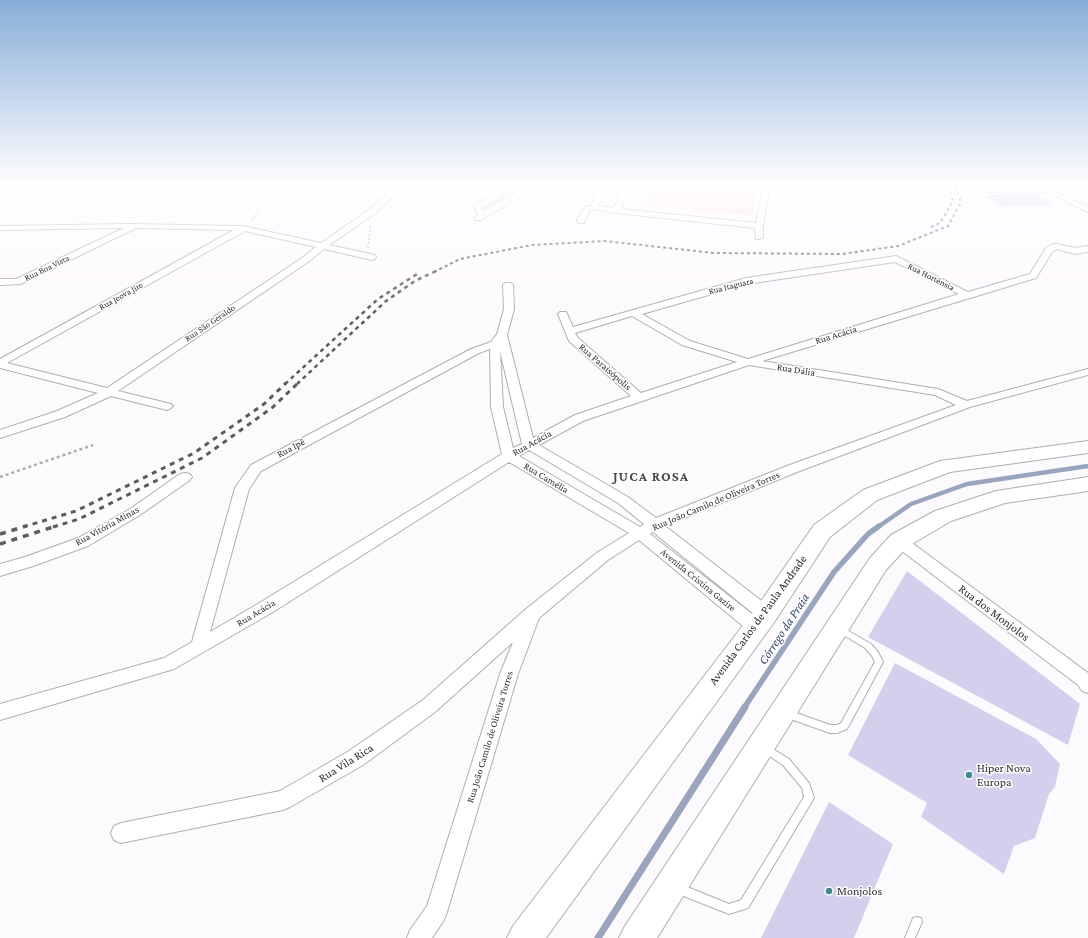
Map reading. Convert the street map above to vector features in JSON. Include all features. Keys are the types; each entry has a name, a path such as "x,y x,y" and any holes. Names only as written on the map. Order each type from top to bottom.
{"main road":[{"name":"Avenida Carlos de Paula Andrade","path":"525,938 760,620 822,531 870,495 947,466 1088,447"},
{"path":"641,937 671,886 878,564 899,541 943,516 1003,496 1088,484"}],"street":[{"path":"0,228 83,227"},
{"name":"Rua Boa Vista","path":"0,282 18,282 133,227"},
{"name":"Rua Boa Vista","path":"177,227 243,228 370,256"},
{"name":"Rua São Geraldo","path":"0,434 61,414 109,392 305,260 350,227"},
{"path":"759,227 759,237"},
{"name":"Rua Jeova Jire","path":"0,364 243,228"},
{"name":"Rua Acácia","path":"0,712 168,664 267,607 528,444 579,418 638,397 748,362 1033,276 1050,250 1056,246 1082,250"},
{"path":"1082,250 1088,254"},
{"name":"Rua Hortênsia","path":"896,259 967,295"},
{"name":"Rua Itaguara","path":"570,330 746,281 896,259"},
{"path":"0,291 18,282"},
{"path":"508,285 509,309 500,339 497,408 509,456"},
{"name":"Rua Dália","path":"634,313 654,326 686,343 748,362 938,392 966,405"},
{"name":"Rua Paraisópolis","path":"563,314 573,339 638,397"},
{"path":"500,339 528,444"},
{"name":"Rua Ipê","path":"199,647 202,630 242,488 256,468 500,339"},
{"name":"Rua Jeova Jire","path":"0,364 167,406"},
{"name":"Rua João Camilo de Oliveira Torres","path":"418,938 436,912 509,674 532,614 603,556 647,530 792,469 966,405 1088,372"},
{"name":"Rua Camélia","path":"528,444 623,500 647,530"},
{"name":"Rua Camélia","path":"509,456 647,530"},
{"name":"Rua Vitória Minas","path":"0,570 28,562 83,542 135,512 184,477"},
{"name":"Avenida Cristina Gazire","path":"647,530 760,620"},
{"name":"Rua dos Monjolos","path":"899,541 1084,680 1088,685"},
{"name":"Rua Vila Rica","path":"121,833 283,800 356,758 429,706 532,614"}],"lane":[{"path":"782,712 830,728 837,729 844,726 879,662 875,654 868,646 837,628"},
{"path":"671,886 729,909 744,904 809,798 806,786 786,762 761,745"},
{"path":"910,938 917,922"}],"path":[{"path":"370,256 372,227"},
{"path":"0,476 93,445"}],"building":[{"path":"907,571 1080,704 1068,745 868,637"},
{"name":"Hiper Nova Europa","path":"895,663 1036,739 1060,764 1055,787 1049,794 1035,838 1014,846 1004,874 921,817 927,803 848,755"},
{"name":"Monjolos","path":"829,802 893,844 854,938 761,938"}],"waterway":[{"name":"Córrego da Praia","path":"878,527 911,504 967,484 1088,466"},
{"name":"Córrego da Praia","path":"744,708 834,572 868,534 879,526"},
{"name":"Córrego da Praia","path":"598,938 745,707"}],"railway":[{"path":"436,271 460,259 532,245 605,241 714,253 842,254 898,246 946,227"},
{"path":"297,384 386,301 415,281 436,271"},
{"path":"285,384 378,299 417,274"},
{"path":"23,527 76,511 194,453 264,404 286,383"},
{"path":"53,527 79,519 202,458 273,407 298,383"},
{"path":"0,534 26,526"},
{"path":"0,544 56,526"}],"place":[{"name":"Hiper Nova Europa","path":"969,775"},
{"name":"Monjolos","path":"829,891"}],"district":[{"name":"JUCA ROSA","path":"651,477"}]}
